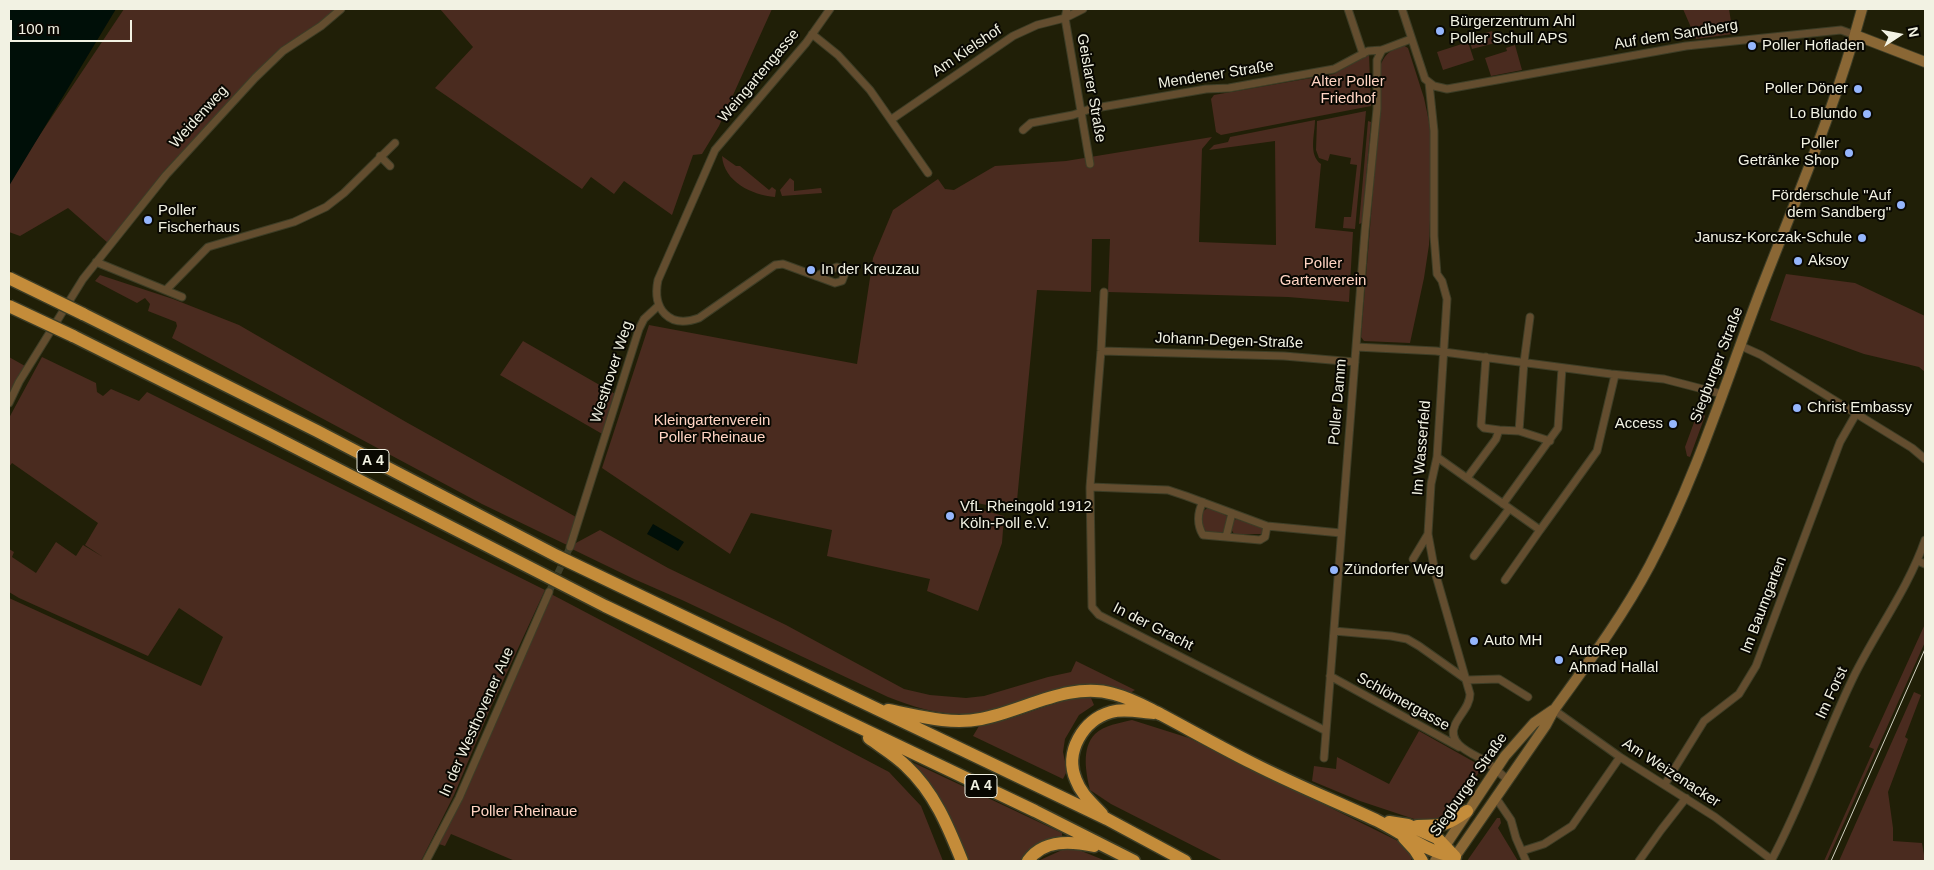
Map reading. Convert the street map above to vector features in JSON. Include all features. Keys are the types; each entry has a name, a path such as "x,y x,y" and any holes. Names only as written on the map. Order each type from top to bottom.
{"highway":[{"name":"A 4","path":"9,278 317,431 557,556 1107,819 1185,861"},
{"name":"A 4","path":"9,306 285,442 605,606 1134,861"},
{"path":"866,705 937,720 962,721 1005,714 1062,694 1088,690 1111,693 1139,702 1252,763 1373,819 1403,828 1440,853 1453,859"},
{"path":"1107,819 1083,794 1075,778 1072,760 1076,741 1086,727 1098,718 1112,712 1128,710 1159,714"},
{"path":"847,721 905,765 919,780 936,802 962,861"},
{"path":"1403,828 1440,826 1451,823 1468,811"},
{"path":"1403,828 1422,861"},
{"path":"1028,861 1040,850 1063,842 1075,842 1114,851"}],"main road":[{"name":"Siegburger Straße","path":"1453,859 1605,638 1650,565 1688,484 1820,139 1862,9"},
{"name":"Auf dem Sandberg","path":"1855,35 1925,62"},
{"name":"Siegburger Straße","path":"1440,853 1505,756 1534,723 1554,710"}],"street":[{"name":"Weidenweg","path":"9,403 32,361 96,262 166,175 234,99 283,51 321,26 341,9"},
{"name":"Weingartengasse","path":"658,306 655,293 658,280 717,146 812,34 830,9"},
{"path":"1064,18 1067,9"},
{"name":"Am Kielshof","path":"892,119 1013,36 1037,25 1064,18 1083,9"},
{"path":"1348,9 1362,54"},
{"name":"Im Wasserfeld","path":"1402,9 1423,74 1429,83 1434,131 1437,274 1442,281 1447,299 1437,457 1432,484 1428,534 1436,572 1467,680 1470,699 1456,722 1453,732 1455,739 1464,749"},
{"name":"Geislarer Straße","path":"1064,18 1090,164"},
{"name":"Auf dem Sandberg","path":"1429,83 1440,89 1457,89 1712,42 1841,30 1855,35"},
{"path":"812,34 838,55 870,90 928,173"},
{"name":"Mendener Straße","path":"1023,130 1031,123 1074,116 1090,109 1334,70 1362,54 1374,50 1382,50 1411,39"},
{"name":"Poller Damm","path":"1324,758 1356,347 1377,109 1377,60 1382,50"},
{"path":"166,290 208,246 286,224 313,214 344,193 395,143"},
{"path":"380,156 390,166"},
{"path":"96,262 182,297"},
{"path":"658,306 671,319 691,321 699,318 775,265 783,264 816,276"},
{"name":"In der Gracht","path":"1104,292 1090,488 1092,607 1095,612 1326,731"},
{"name":"Westhover Weg","path":"570,547 639,329 644,319 658,306"},
{"path":"1519,430 1524,362 1530,317"},
{"path":"1741,346 1761,355 1912,448 1925,459"},
{"path":"1356,347 1443,353 1615,375 1674,380 1722,394"},
{"name":"Johann-Degen-Straße","path":"1101,351 1284,356 1355,362"},
{"path":"1486,358 1481,418 1482,427 1526,431 1550,441"},
{"path":"1474,556 1558,428 1562,368"},
{"path":"1505,580 1597,451 1615,375"},
{"name":"Im Baumgarten","path":"1665,784 1704,721 1739,694 1756,666 1840,442 1856,414"},
{"path":"1467,478 1500,430"},
{"path":"1437,457 1540,530"},
{"path":"1090,488 1168,490 1267,526 1341,533"},
{"path":"1203,502 1200,508 1198,527 1203,535 1260,540 1265,537 1267,526"},
{"path":"1226,537 1232,513"},
{"path":"1413,559 1428,534"},
{"name":"Im Forst","path":"1772,861 1854,676 1922,563 1925,540"},
{"name":"In der Westhovener Aue","path":"426,861 460,798 549,592"},
{"path":"1334,631 1407,639 1467,680 1499,679 1528,697"},
{"name":"Schlömergasse","path":"1330,676 1464,749"},
{"name":"Am Weizenacker","path":"1554,710 1620,757 1715,817 1772,861"},
{"path":"1464,749 1484,760 1508,780"},
{"path":"1522,851 1544,844 1572,826 1620,757"},
{"path":"1496,798 1511,820 1526,861"},
{"path":"1639,861 1686,798"}],"green space":[{"path":"124,9 337,9 317,26 277,53 247,82 164,171 108,243 68,208 20,236 9,232 9,181"},
{"path":"440,9 772,9 719,126 702,154 693,155 672,215 624,181 614,194 591,177 582,189 435,88 473,47"},
{"path":"1683,9 1729,9 1733,34 1696,39"},
{"path":"1492,31 1495,43 1472,49 1469,38"},
{"path":"1468,42 1474,60 1443,70 1437,52"},
{"path":"1403,45 1408,48 1424,98 1431,131 1432,170 1429,245 1410,343 1364,341 1361,337 1378,130 1381,64 1390,52"},
{"path":"1515,45 1522,70 1491,76 1485,58 1507,51 1506,48"},
{"name":"Alter Poller Friedhof","path":"1369,54 1371,106 1221,135 1216,132 1211,99 1214,95 1334,74"},
{"path":"1366,111 1355,229 1343,228 1344,217 1351,217 1357,165 1350,164 1351,158 1330,154 1328,161 1319,158 1316,150 1317,121"},
{"path":"1315,120 1313,150 1321,164 1315,228 1353,232 1349,302 1288,297 1108,292 1110,239 1092,239 1091,292 1037,290 1016,511 977,503 975,508 1004,516 1002,543 978,611 927,591 930,579 827,556 832,530 751,513 730,554 602,468 649,325 857,364 873,258 893,210 938,179 945,189 954,190 995,166 1066,161 1212,137 1202,149 1199,242 1276,245 1275,141 1209,150 1214,145 1228,142 1230,137"},
{"path":"1368,121 1371,122 1362,223 1359,224"},
{"path":"722,156 736,166 740,166 769,190 772,187 776,190 775,197 766,196 741,186 728,173"},
{"path":"790,178 794,181 794,191 821,188 822,193 782,196 780,190"},
{"path":"1786,274 1855,283 1925,316 1925,372 1919,367 1864,354 1770,320"},
{"path":"100,275 173,299 239,325 406,422 576,517 567,545 482,504 172,338 177,326 176,322 148,311 150,304 145,298 137,303 95,281"},
{"path":"523,341 617,395 604,435 500,375"},
{"path":"9,357 25,366 9,398"},
{"path":"42,357 96,383 97,392 103,396 111,389 139,401 147,392 545,590 491,707 454,795 421,861 9,861 9,598 201,686 223,637 179,608 148,656 9,592 9,549 14,552 12,557 36,573 56,542 76,556 83,545 103,557 85,545 98,523 12,463 9,467 9,418"},
{"path":"1703,414 1705,416 1690,457 1687,456 1685,447 1696,417"},
{"path":"1209,507 1227,516 1225,530 1222,533 1204,530 1202,512"},
{"path":"1236,519 1261,527 1263,534 1234,534 1231,529 1232,522"},
{"path":"600,530 668,568 786,625 904,689 930,695 966,698 984,696 1071,672 1076,661 1135,690 1130,693 1099,686 1075,686 1062,688 998,709 972,714 936,712 912,706 888,697 572,549 574,544"},
{"name":"Poller Rheinaue","path":"551,594 889,772 921,806 943,861 515,861 451,834 445,846 439,844 462,800 474,767 526,654"},
{"path":"1925,624 1925,642 1827,861 1824,861 1874,749 1869,747"},
{"path":"1914,692 1921,695 1905,737 1908,739 1888,792 1893,841 1922,843 1925,861 1839,861"},
{"path":"1086,696 1091,698 1094,705 1079,715 1065,739 1063,752 1067,771 1063,779 973,736 979,726 1006,720 1059,702"},
{"path":"1132,720 1189,738 1402,843 1416,857 1411,859 1412,861 1223,861 1111,804 1090,790 1086,753 1091,740 1103,728"},
{"path":"1419,731 1483,767 1452,809 1437,819 1436,822 1420,821 1360,801 1312,781 1314,766 1336,769 1337,757 1389,784"},
{"path":"914,763 1062,833 1062,836 1040,846 1021,861 967,861 935,791"},
{"path":"1497,818 1500,818 1501,823 1498,828 1518,861 1467,861"},
{"path":"1062,850 1079,850 1106,861 1038,861"}],"shaded area":[{"path":"9,9 116,9 9,186"},
{"path":"653,524 684,542 678,551 647,534"}],"tunnel":[{"path":"549,592 570,547"}],"tram line":[{"path":"1831,861 1925,649"}],"place":[{"name":"Bürgerzentrum Ahl Poller Schull APS","path":"1440,31"},
{"name":"Poller Hofladen","path":"1752,46"},
{"name":"Poller Döner","path":"1858,89"},
{"name":"Lo Blundo","path":"1867,114"},
{"name":"Poller Getränke Shop","path":"1849,153"},
{"name":"Förderschule \"Auf dem Sandberg\"","path":"1901,205"},
{"name":"Poller Fischerhaus","path":"148,220"},
{"name":"Janusz-Korczak-Schule","path":"1862,238"},
{"name":"Aksoy","path":"1798,261"},
{"name":"In der Kreuzau","path":"811,270"},
{"name":"Christ Embassy","path":"1797,408"},
{"name":"Access","path":"1673,424"},
{"name":"VfL Rheingold 1912 Köln-Poll e.V.","path":"950,516"},
{"name":"Zündorfer Weg","path":"1334,570"},
{"name":"Auto MH","path":"1474,641"},
{"name":"AutoRep Ahmad Hallal","path":"1559,660"}],"park label":[{"name":"Poller Gartenverein","path":"1323,272"},
{"name":"Kleingartenverein Poller Rheinaue","path":"712,430"}]}
